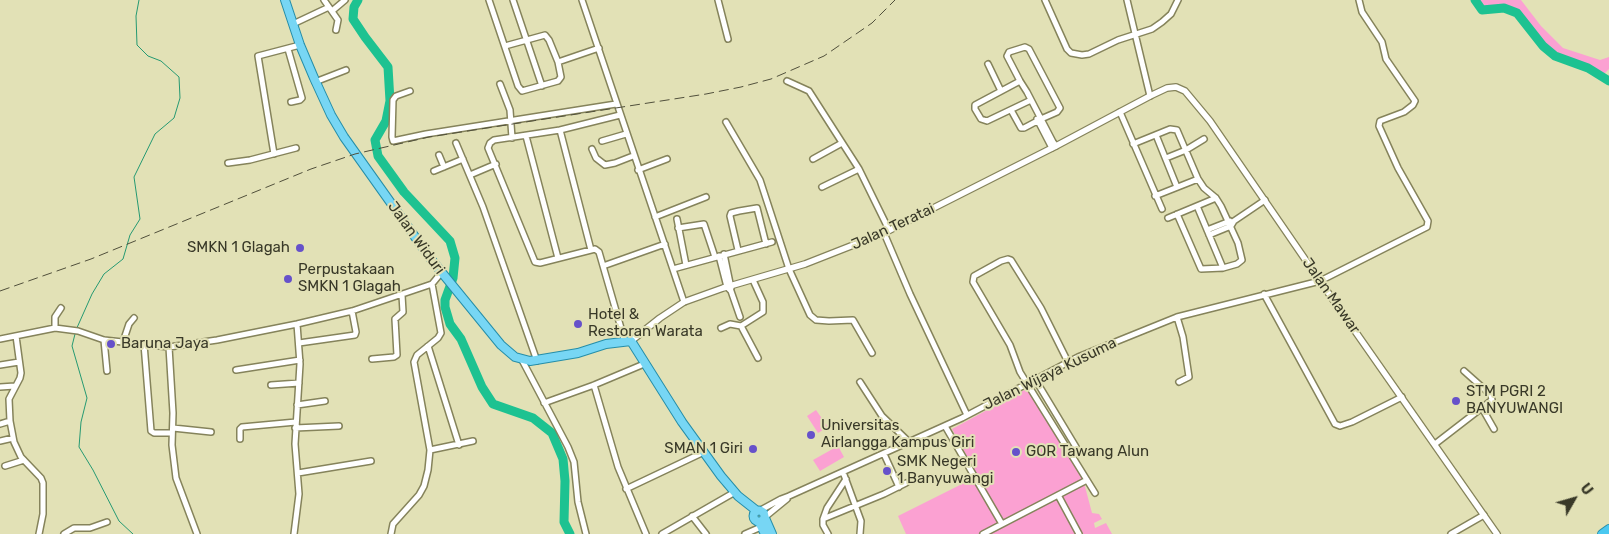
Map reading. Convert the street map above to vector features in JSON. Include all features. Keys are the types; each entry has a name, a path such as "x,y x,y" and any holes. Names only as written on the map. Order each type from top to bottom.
{"highway":[{"path":"1602,534 1609,529"}],"main road":[{"name":"Jalan Widuri","path":"285,0 294,24 298,46 344,138 453,288 501,345 509,353 522,360"},
{"path":"522,360 537,361 578,353 606,344 628,342 704,452 736,494 760,517 772,534"},
{"path":"760,517 765,534"}],"street":[{"path":"324,0 338,20 336,30"},
{"path":"294,24 331,9 345,0"},
{"path":"490,0 505,46 521,90 524,91 560,80 558,62 545,35 505,46"},
{"path":"513,0 542,86"},
{"path":"582,0 633,156 684,302"},
{"path":"718,0 728,39"},
{"path":"1045,0 1066,46 1071,53 1082,55 1152,29 1171,14 1178,0"},
{"path":"1126,0 1150,96"},
{"name":"Jalan Wijaya Kusuma","path":"745,534 760,517 781,499 945,426 1068,362 1176,317 1320,281 1374,255 1428,225 1428,220 1398,168 1379,126 1380,121 1404,112 1413,105 1414,101 1386,58 1382,42 1362,12 1359,0"},
{"path":"274,154 258,56 298,46"},
{"path":"1011,110 1021,128 1040,120 1060,108 1029,49 1025,47 1009,52 1008,56 1020,81 1024,88 1040,120 1054,147"},
{"path":"289,48 302,98 291,102"},
{"path":"558,62 599,48"},
{"path":"988,64 1001,91"},
{"path":"315,82 346,70"},
{"path":"787,81 809,91 859,169 887,231 910,294 967,415"},
{"path":"1020,81 977,103 975,109 984,122 1030,100"},
{"path":"500,84 508,101 512,138"},
{"name":"Jalan Mawar","path":"1150,96 1172,86 1185,90 1210,121 1497,534"},
{"path":"410,91 396,96 393,100 393,141 426,134 616,104"},
{"name":"Jalan Teratai","path":"628,342 684,302 789,269 848,248 887,231 1054,147 1150,96"},
{"path":"1120,112 1162,209"},
{"path":"620,115 560,130 494,140 488,148 535,262 540,263 595,249 599,252 628,342"},
{"path":"726,122 760,180 789,269 813,318 829,321 853,320 872,353"},
{"path":"1133,144 1176,129 1198,179 1204,188 1216,198 1231,223 1242,260 1237,264 1223,268 1201,269 1177,214"},
{"path":"560,130 591,250"},
{"path":"602,141 626,134"},
{"path":"1156,135 1178,187"},
{"path":"526,136 558,258"},
{"path":"1166,158 1186,150 1204,139"},
{"path":"813,159 842,142"},
{"path":"456,143 490,224 537,361"},
{"path":"228,163 296,148"},
{"path":"592,149 596,158 605,165 633,156"},
{"path":"439,155 444,167"},
{"path":"434,171 463,159"},
{"path":"638,170 667,159"},
{"path":"470,175 496,164"},
{"path":"822,187 859,169"},
{"path":"1155,196 1198,179"},
{"path":"655,217 706,197"},
{"path":"1168,218 1216,198"},
{"path":"1208,232 1231,223 1265,200"},
{"path":"1197,206 1223,268"},
{"path":"738,250 730,216 731,213 742,210 757,208 766,244"},
{"path":"677,219 686,265"},
{"path":"678,228 704,224 719,256 740,317"},
{"path":"673,269 772,242"},
{"path":"603,266 665,244"},
{"path":"1068,362 1050,324 1011,260 1001,261 976,274 973,282 1010,346 1020,372 1095,492"},
{"path":"0,339 55,328 78,331 104,340 169,347 218,340 352,311 432,284 442,274"},
{"path":"721,328 730,324 742,326 761,314 764,308 763,302 753,280"},
{"path":"391,534 393,524 419,495 424,486 430,450 414,362 417,355 441,333 432,284"},
{"path":"1264,294 1335,424 1340,426 1352,422 1402,397"},
{"path":"372,359 394,357 397,355 395,319 404,312 402,295"},
{"path":"55,328 55,317 61,308"},
{"path":"299,343 354,335 356,332 352,311"},
{"path":"1176,317 1183,337 1189,377 1179,382"},
{"path":"123,342 129,324 134,318"},
{"path":"294,534 299,503 295,425 300,383 297,324"},
{"path":"742,326 758,358"},
{"path":"16,336 20,376 10,393 8,402 10,421 13,438 24,460 43,483 42,528 39,534"},
{"path":"104,340 107,371"},
{"path":"144,344 150,430 154,433 173,431 211,432"},
{"path":"428,346 459,445"},
{"path":"169,347 176,478 197,534"},
{"path":"236,370 300,360"},
{"path":"522,360 574,462 578,502 586,534"},
{"path":"0,365 19,362"},
{"path":"544,403 644,364"},
{"path":"1435,444 1491,401 1492,397 1464,371"},
{"path":"1035,379 1076,447"},
{"path":"860,382 882,416 909,442"},
{"path":"272,385 300,383"},
{"path":"594,385 610,443 626,488 646,534"},
{"path":"0,387 15,386"},
{"path":"297,405 326,401"},
{"path":"0,404 8,402"},
{"path":"1482,408 1494,430"},
{"path":"0,424 10,421"},
{"path":"240,439 240,429 242,427 339,426"},
{"path":"945,426 1002,524"},
{"path":"0,441 13,438"},
{"path":"430,450 473,441"},
{"path":"626,488 704,452"},
{"path":"884,454 899,487"},
{"path":"5,466 24,460"},
{"path":"298,473 371,461"},
{"path":"843,472 861,522 860,534"},
{"path":"828,534 823,525 823,519 827,508 846,479"},
{"path":"984,534 1087,480"},
{"path":"823,519 906,483"},
{"path":"662,534 692,516 736,494"},
{"path":"1058,495 1079,534"},
{"path":"1451,534 1484,515"},
{"path":"692,516 706,534"},
{"path":"64,534 74,528 90,528 107,522"}],"shaded area":[{"path":"1475,0 1521,0 1541,26 1563,48 1600,60 1609,57 1609,69 1602,76 1588,68 1555,56 1543,46 1517,13 1504,8 1482,10"},
{"name":"GOR Tawang Alun","path":"1028,388 1083,479 1092,513 1099,514 1102,519 1094,523 1095,528 1106,523 1112,534 906,534 898,516 978,476 952,429"},
{"path":"816,410 828,427 818,433 807,416"},
{"path":"838,446 844,457 820,471 813,460"}],"waterway":[{"path":"76,330 92,294 104,274 123,259 130,235 140,219 134,177 155,134 174,118 180,98 179,77 161,61 148,56 137,45 136,16 139,0"},
{"path":"358,0 354,7 353,19 388,67 390,101 386,121 375,140 378,156 404,192 450,241 455,258 453,278 445,300 445,307 450,324 461,339 482,387 493,404 533,418 552,433 563,459 565,481 564,522 570,534"},
{"path":"1475,0 1482,10 1504,8 1517,13 1543,46 1555,56 1588,68 1609,81"},
{"path":"75,334 72,346 87,398 81,422 79,447 119,521 133,534"}],"railway":[{"path":"0,291 91,259 311,169 355,154 429,137 706,94 771,79 824,56 872,23 895,0"}],"place":[{"name":"SMKN 1 Glagah","path":"300,248"},
{"name":"Perpustakaan SMKN 1 Glagah","path":"288,279"},
{"name":"Hotel & Restoran Warata","path":"578,324"},
{"name":"Baruna Jaya","path":"111,344"},
{"name":"STM PGRI 2 BANYUWANGI","path":"1456,401"},
{"name":"Universitas Airlangga Kampus Giri","path":"811,435"},
{"name":"SMAN 1 Giri","path":"753,449"},
{"name":"GOR Tawang Alun","path":"1016,452"},
{"name":"SMK Negeri 1 Banyuwangi","path":"887,471"}]}
